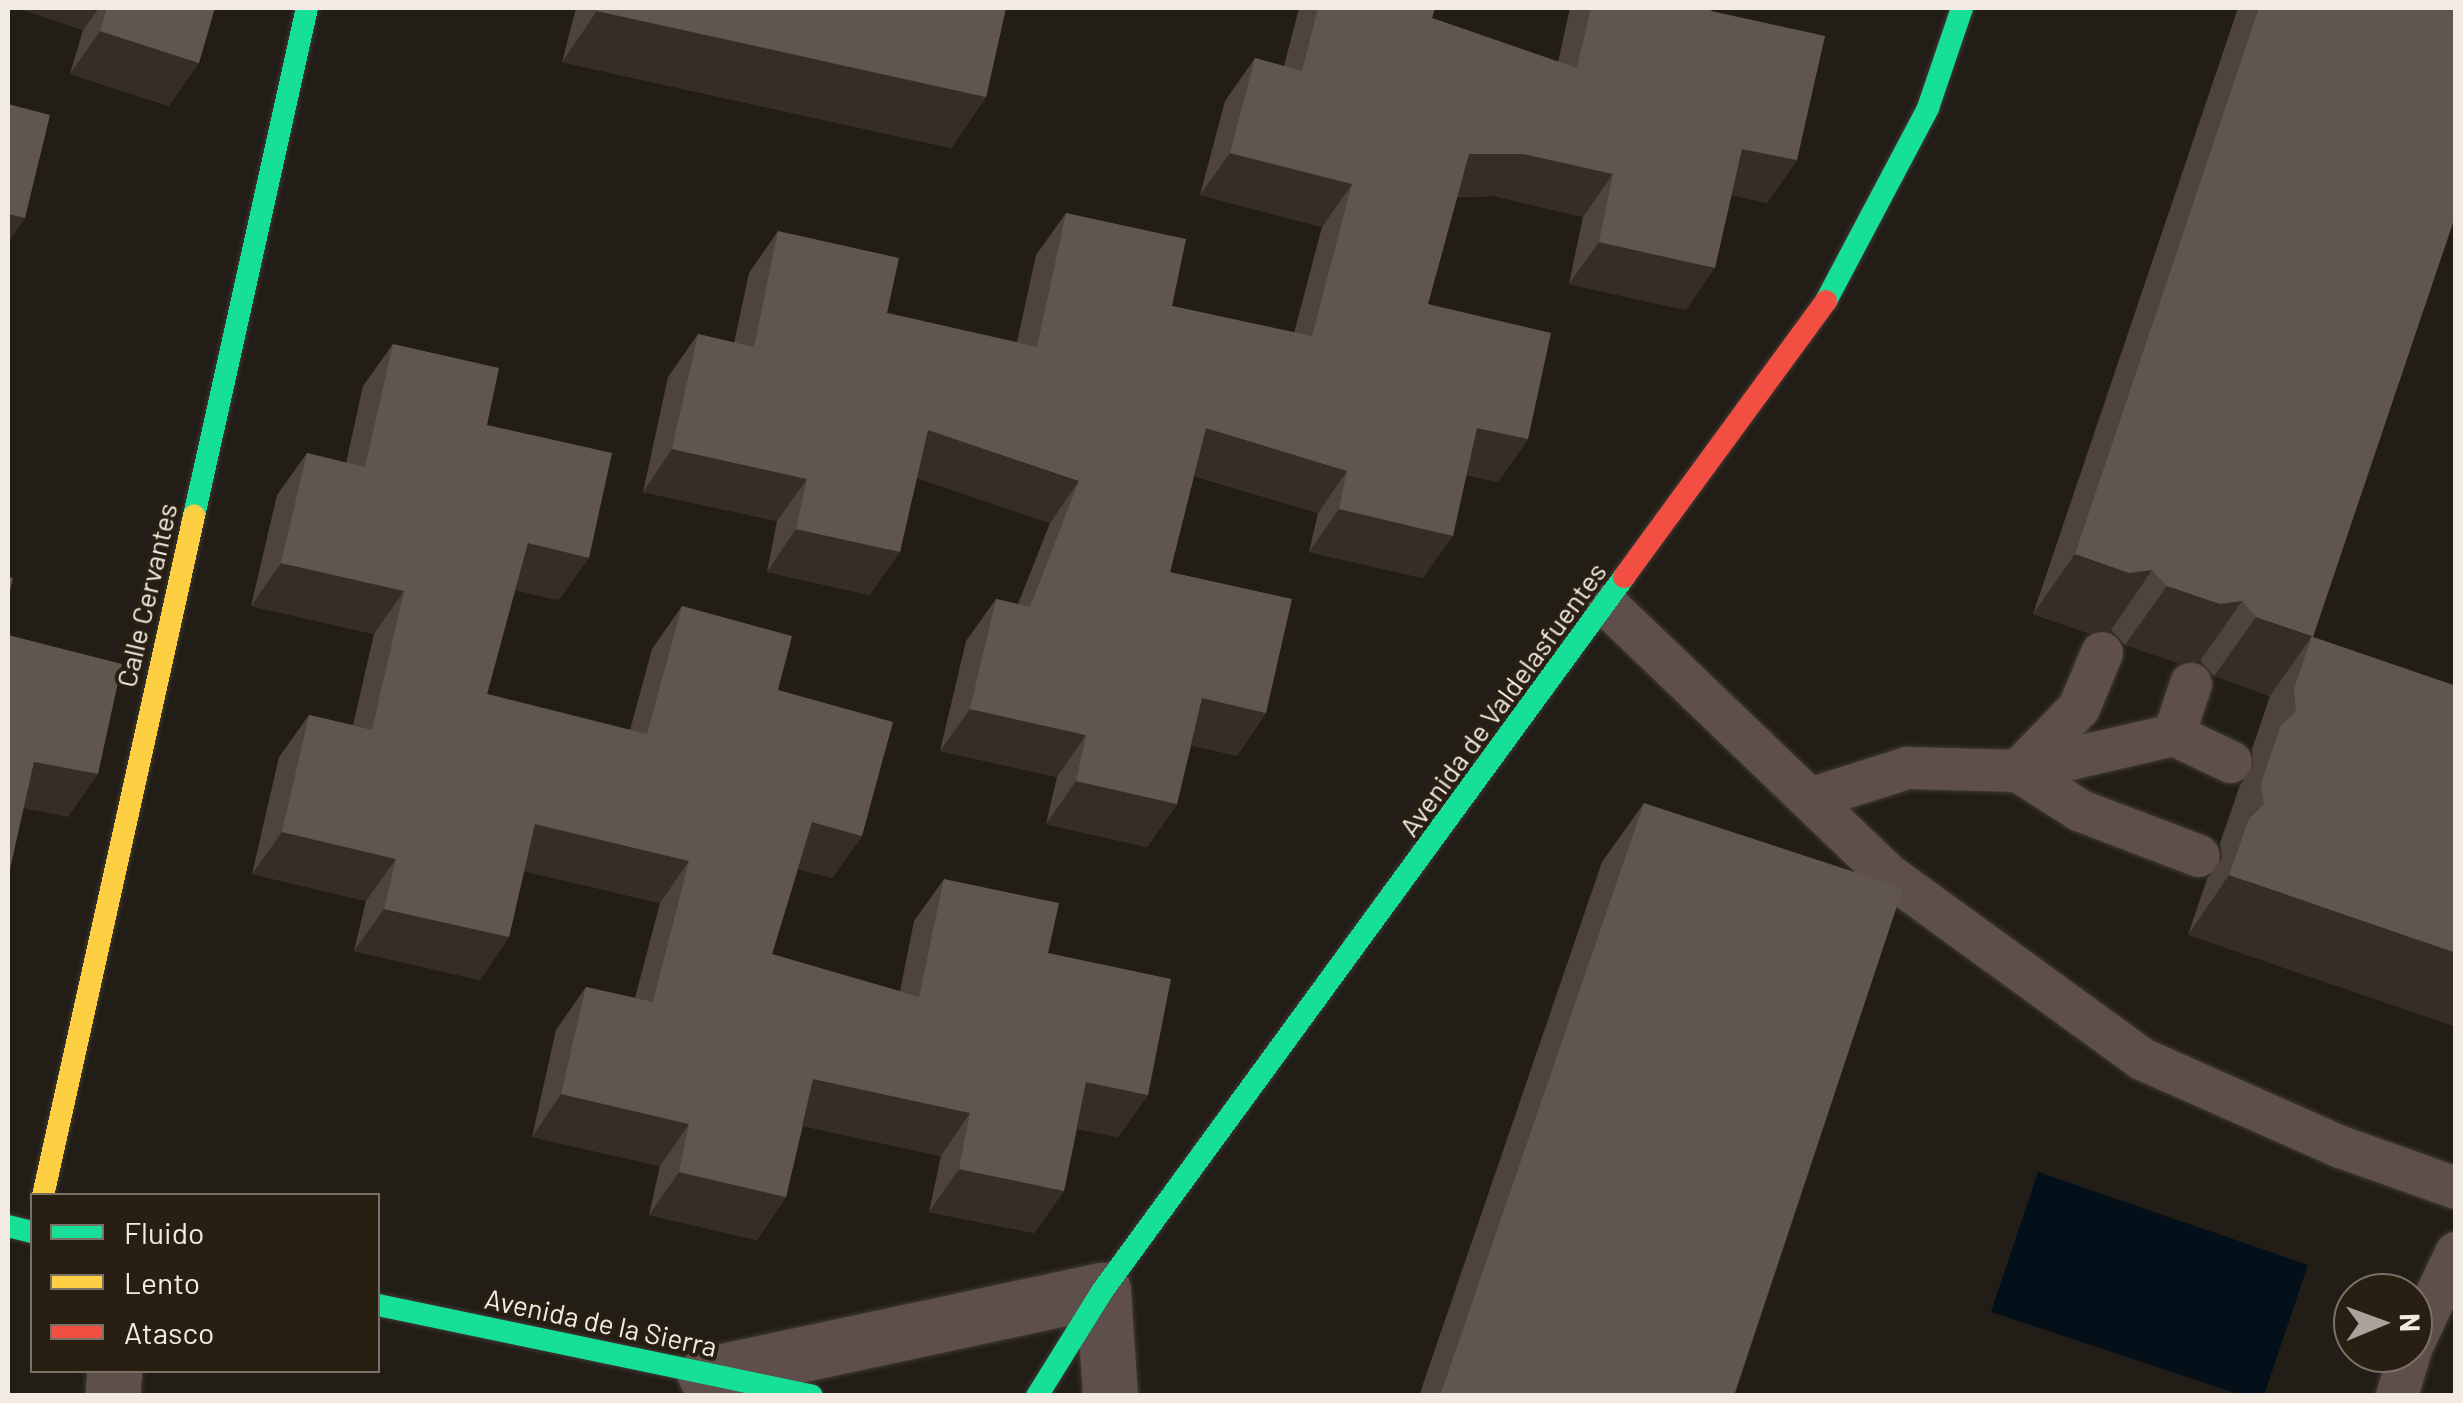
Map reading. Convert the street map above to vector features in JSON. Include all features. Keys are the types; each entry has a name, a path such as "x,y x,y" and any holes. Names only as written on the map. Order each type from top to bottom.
{"street":[{"name":"Calle Cervantes","path":"44,1193 307,8"},
{"name":"Avenida de Valdelasfuentes","path":"1038,1396 1104,1290 1608,606 1833,291 1928,108 1962,8"},
{"path":"705,1376 1104,1290 1110,1396"},
{"name":"Avenida de la Sierra","path":"380,1305 812,1396"}],"lane":[{"path":"1608,606 1886,872 2142,1059 2456,1188"},
{"path":"2018,771 2079,708 2102,653"},
{"path":"2174,735 2191,684"},
{"path":"1810,799 1908,768 2018,771 2174,735 2231,762"},
{"path":"2018,771 2080,812 2199,856"},
{"path":"2433,1302 2456,1253"}],"shaded area":[{"path":"2038,1172 2308,1265 2264,1395 2241,1395 1991,1312"}],"building":[{"path":"107,8 215,8 199,63 100,31"},
{"path":"1006,8 986,97 597,11"},
{"path":"1318,8 1435,8 1432,18 1577,68 1591,8 1712,8 1711,11 1825,36 1797,160 1742,149 1715,268 1599,242 1613,174 1524,154 1469,154 1428,304 1551,333 1528,439 1477,428 1453,536 1339,509 1347,471 1206,428 1170,572 1292,599 1266,713 1202,698 1177,804 1076,781 1086,735 970,709 996,599 1030,607 1079,481 928,430 900,552 796,529 807,479 672,449 698,334 754,347 778,231 899,258 887,313 1037,347 1066,213 1186,239 1172,306 1312,336 1352,184 1230,153 1255,58 1302,71"},
{"path":"2259,8 2456,8 2456,214 2313,637 2456,686 2456,953 2229,875 2249,819 2264,804 2261,783 2281,725 2296,712 2294,689 2312,636 2256,617 2242,601 2220,604 2167,586 2152,570 2129,573 2075,554"},
{"path":"8,104 50,115 25,218 8,214"},
{"path":"393,344 499,368 487,425 612,453 589,558 528,543 487,694 647,734 682,606 792,636 778,690 893,722 862,836 812,822 772,954 919,997 944,879 1059,903 1048,953 1171,979 1148,1095 1086,1082 1064,1191 959,1169 970,1113 813,1079 786,1197 679,1172 689,1124 561,1094 586,987 653,1002 689,861 535,824 509,937 384,909 396,859 282,832 309,715 372,730 404,591 281,563 307,453 365,467"},
{"path":"8,635 122,664 98,774 34,762 8,878"},
{"path":"1644,803 1903,888 1734,1396 1440,1396"}],"traffic: fast":[{"path":"194,516 307,8"},
{"path":"1826,301 1928,108 1962,8"},
{"path":"1037,1396 1103,1290 1624,577"},
{"path":"8,1226 30,1232"},
{"path":"380,1305 812,1396"}],"traffic: slow":[{"path":"44,1193 194,516"}],"traffic: jam":[{"path":"1624,577 1826,301"}]}
